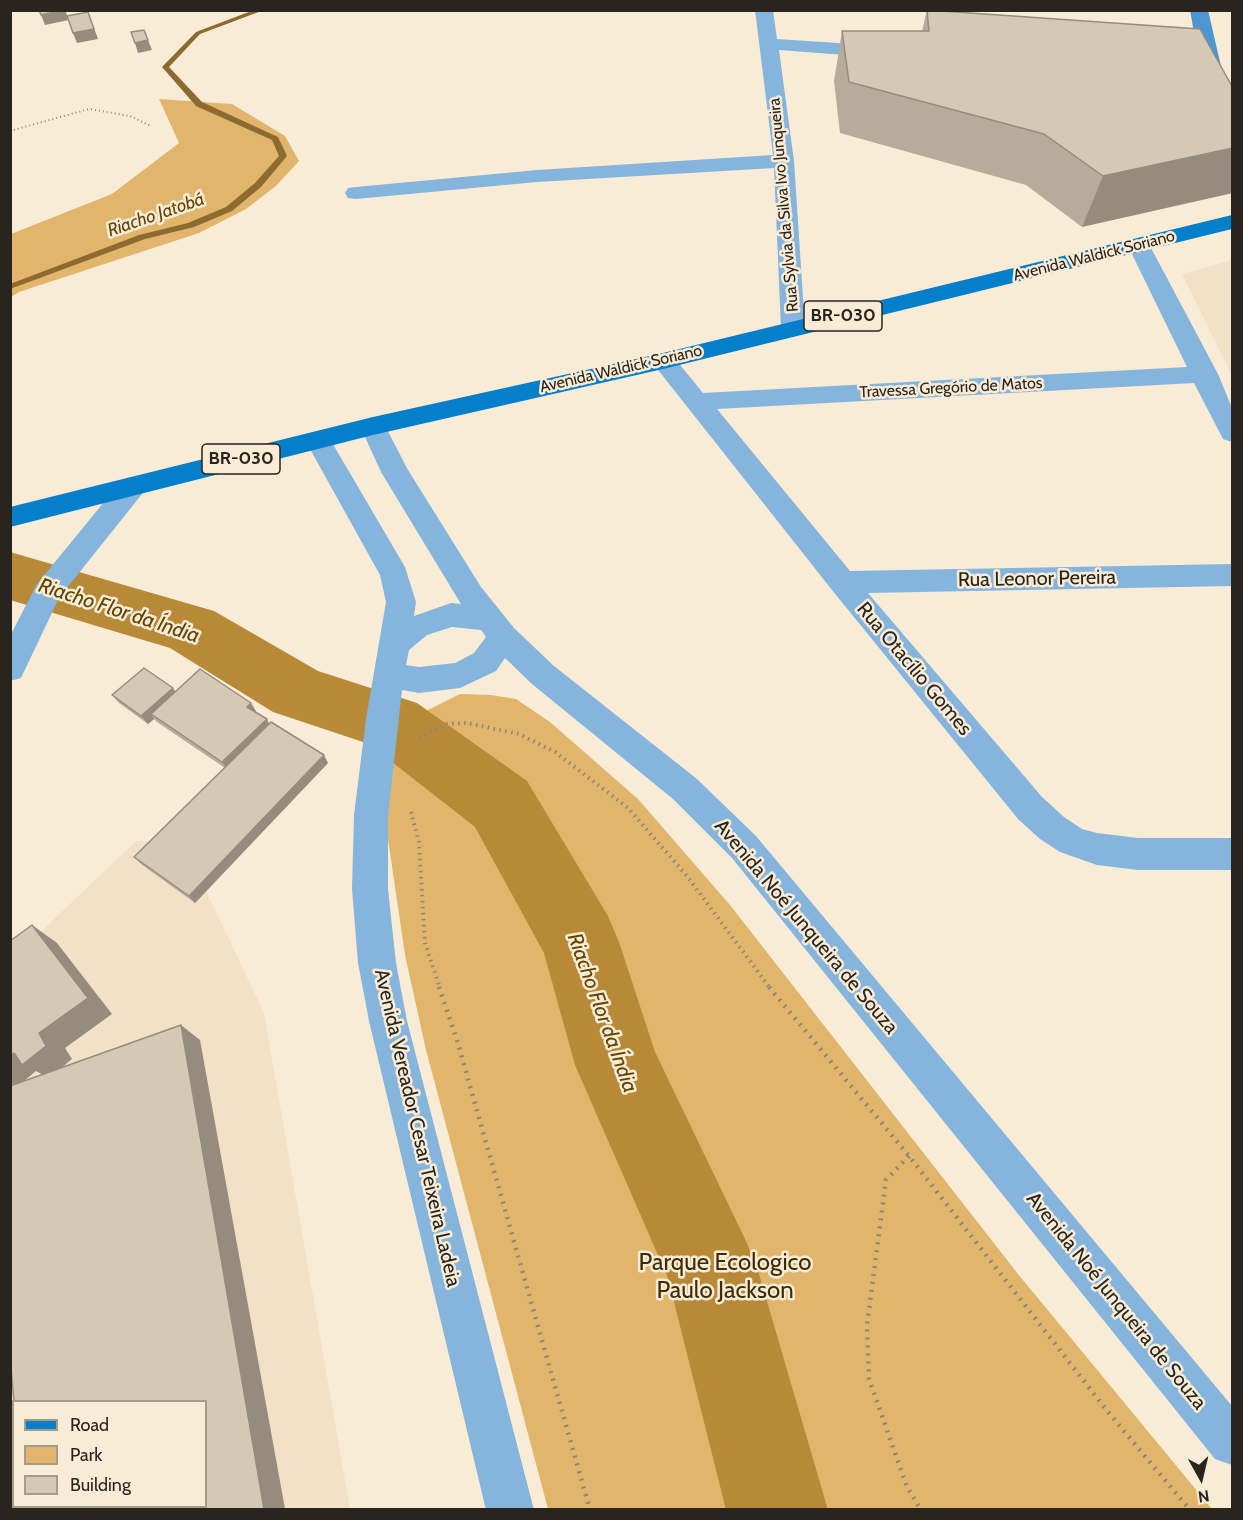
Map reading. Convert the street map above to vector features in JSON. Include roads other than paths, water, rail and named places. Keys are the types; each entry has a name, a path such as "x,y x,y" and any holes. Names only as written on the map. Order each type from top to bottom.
{"main road":[{"name":"Avenida Waldick Soriano","path":"10,517 373,426 663,361 1233,222"}],"street":[{"name":"Rua Sylvia da Silva Ivo Junqueira","path":"764,10 784,161 793,328"},
{"path":"1199,10 1212,77 1225,95 1233,148"},
{"path":"769,44 897,53"},
{"path":"1189,75 1212,77"},
{"path":"356,193 548,176 784,161"},
{"path":"1139,246 1233,433"},
{"name":"Rua Otacílio Gomes","path":"663,361 842,582 1030,808 1052,828 1072,841 1097,849 1137,854 1233,854"},
{"name":"Travessa Gregório de Matos","path":"696,402 1205,374"},
{"name":"Avenida Noé Junqueira de Souza","path":"373,426 395,472 471,595 496,628 543,675 685,789 744,847 1233,1443"},
{"name":"Avenida Vereador Cesar Teixeira Ladeia","path":"318,440 395,575 401,602 371,815 370,889 377,963 388,1021 510,1509"},
{"path":"10,669 39,605 70,561 132,487"},
{"name":"Rua Leonor Pereira","path":"842,582 1233,575"},
{"path":"451,615 496,628 485,662 460,675 419,680 404,678 392,658 416,627 451,615"}],"waterway":[{"name":"Riacho Jatobá","path":"10,287 142,237 191,225 229,209 258,185 283,156 275,139 199,104 165,67 198,33 261,10"},
{"name":"Riacho Flor da Índia","path":"10,576 191,629 297,692 393,723 501,804 580,942 617,1065 713,1274 777,1510"}],"park label":[{"name":"Parque Ecologico Paulo Jackson","path":"725,1277"}]}
